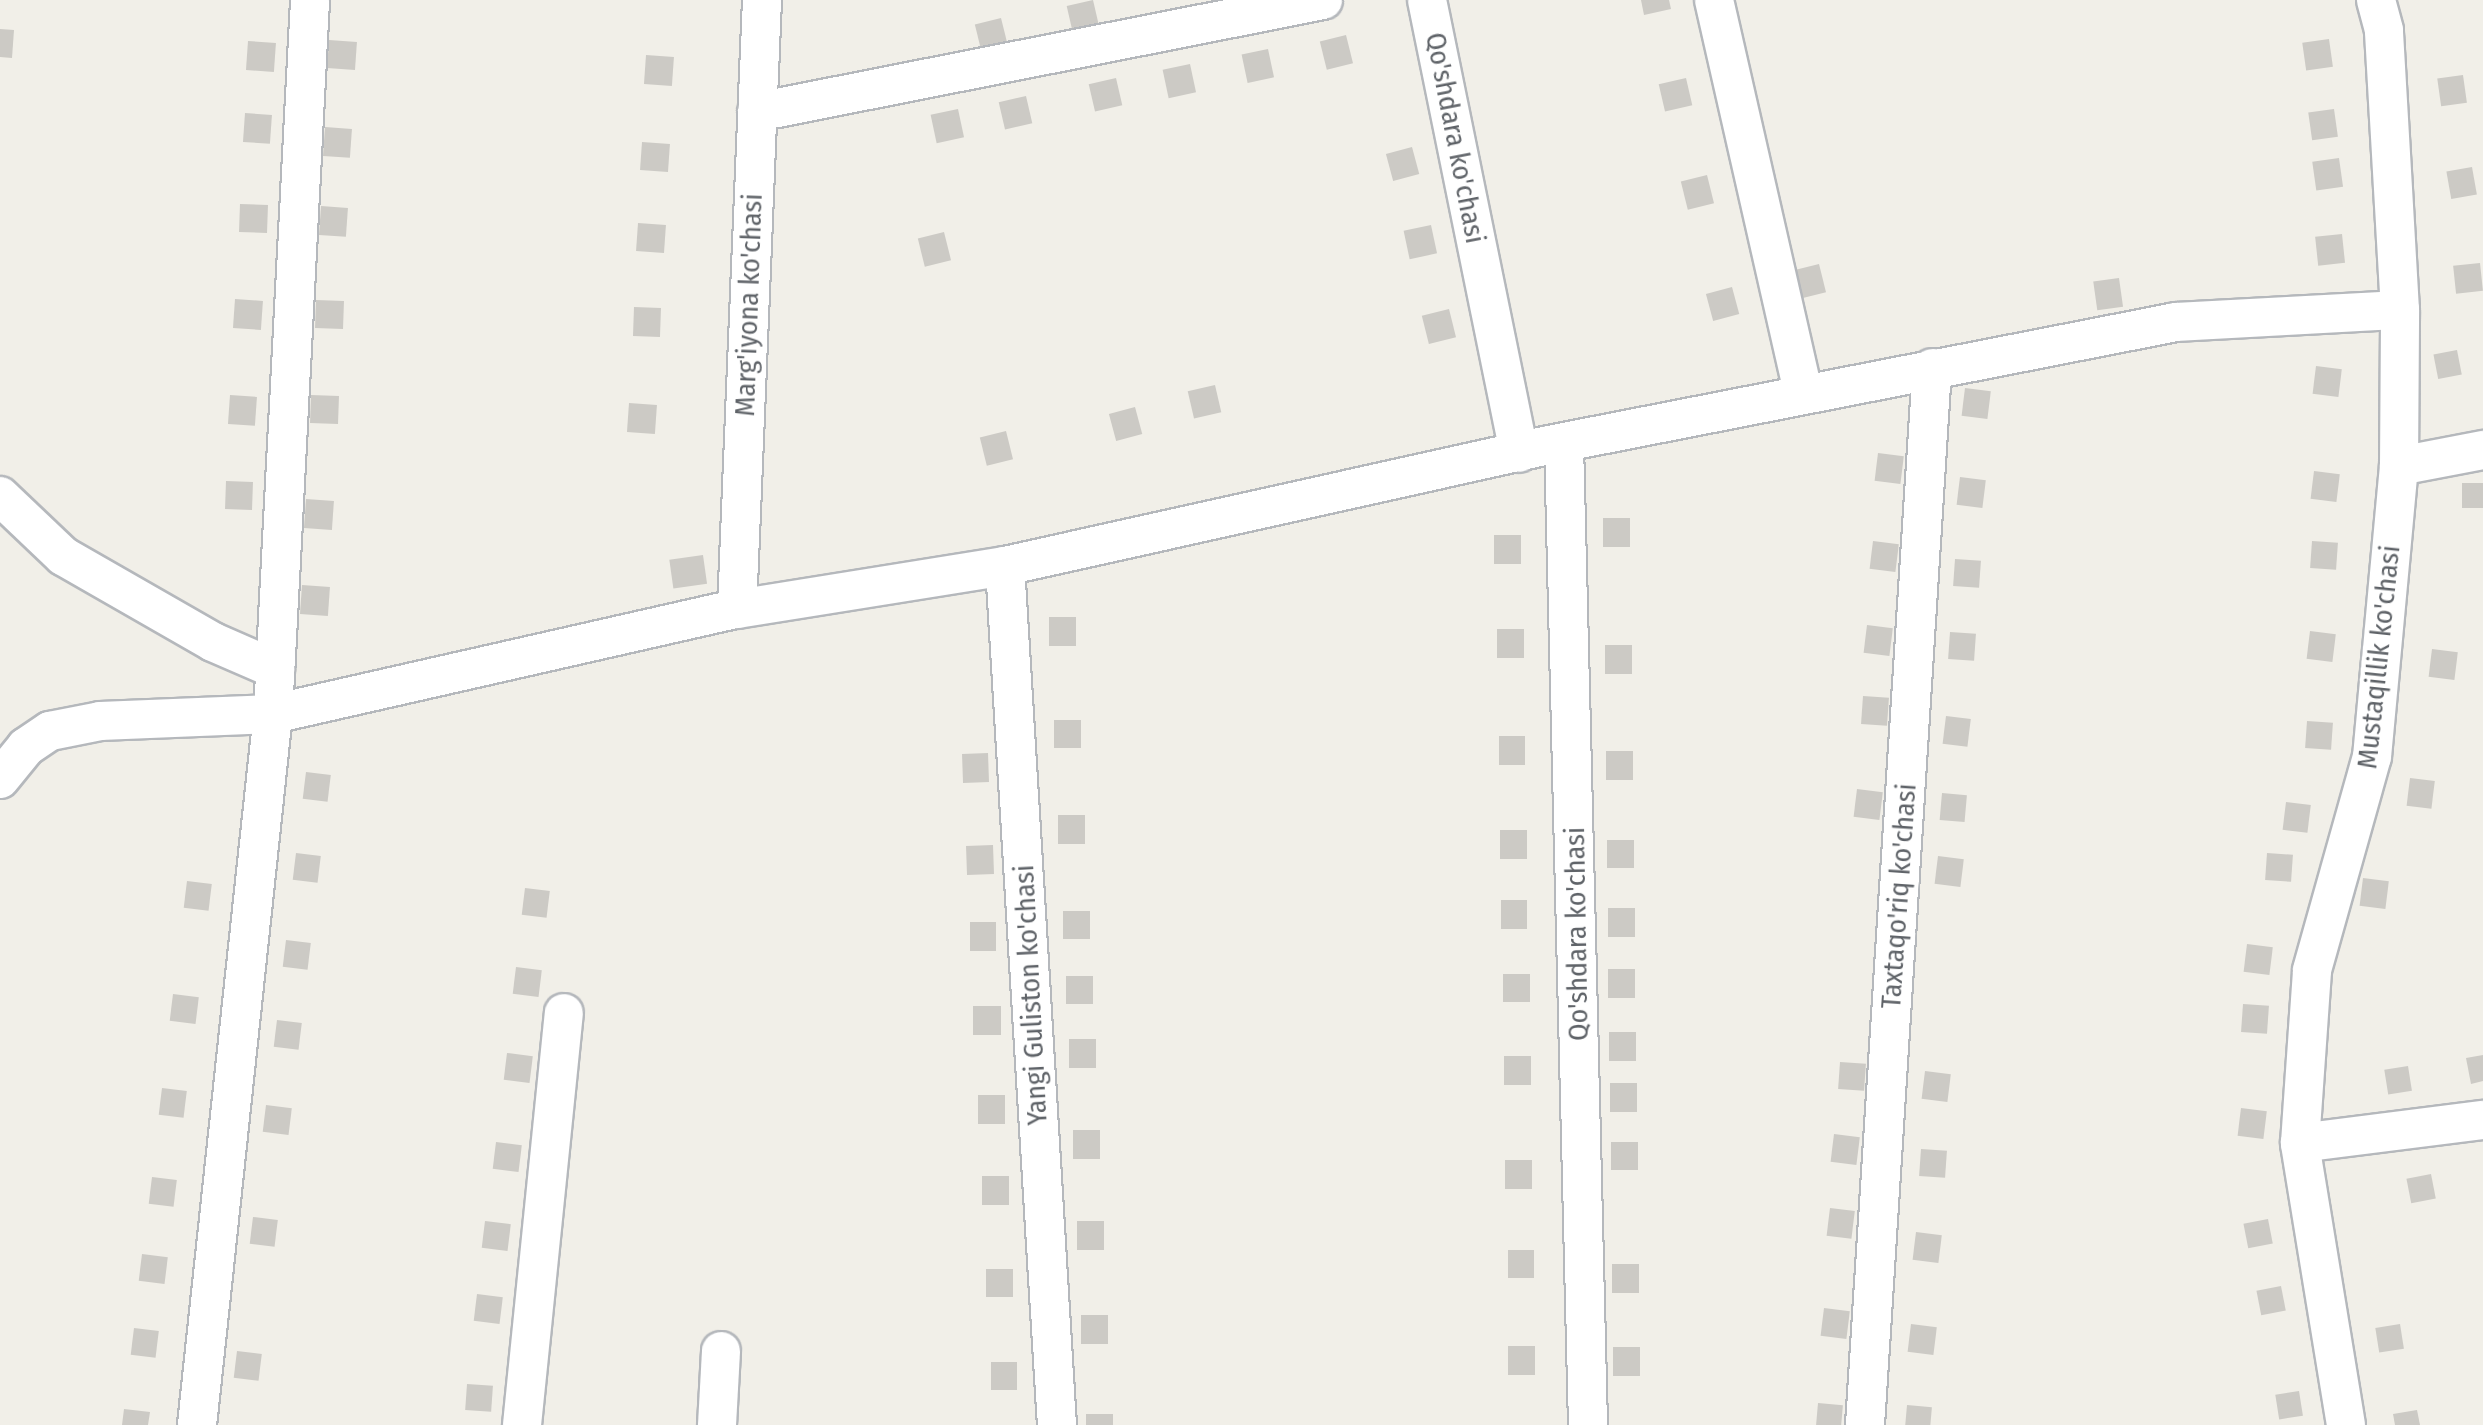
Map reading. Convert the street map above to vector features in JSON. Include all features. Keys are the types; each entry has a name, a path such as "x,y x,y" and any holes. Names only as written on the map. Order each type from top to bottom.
{"street":[{"path":"197,1425 273,714 310,0"},
{"name":"Marg'iyona ko'chasi","path":"736,610 762,0"},
{"path":"757,112 1322,0"},
{"name":"Qo'shdara ko'chasi","path":"1427,0 1519,453"},
{"path":"1714,0 1804,392"},
{"name":"Mustaqillik ko'chasi","path":"2346,1425 2300,1143 2312,970 2372,757 2398,466 2400,310 2384,30 2376,0"},
{"path":"0,779 26,746 50,731 100,722 273,714 736,610 1005,566 1804,392 2176,322 2400,310"},
{"name":"Taxtaqo'riq ko'chasi","path":"1865,1425 1932,368"},
{"name":"Qo'shdara ko'chasi","path":"1564,443 1588,1425"},
{"path":"2398,466 2483,450"},
{"path":"0,496 63,556 213,642 275,669"},
{"name":"Yangi Guliston ko'chasi","path":"1005,566 1057,1425"},
{"path":"522,1425 564,1013"},
{"path":"2300,1143 2483,1120"},
{"path":"717,1425 721,1351"}],"building":[{"path":"1093,0 1099,25 1073,31 1067,6"},
{"path":"1641,0 1669,0 1671,9 1644,15"},
{"path":"1001,18 1008,46 982,53 975,25"},
{"path":"0,29 14,30 12,58 0,57"},
{"path":"1346,35 1353,63 1327,70 1320,42"},
{"path":"2329,39 2333,67 2306,70 2302,43"},
{"path":"329,40 357,42 355,70 327,68"},
{"path":"248,41 276,43 274,72 246,70"},
{"path":"1268,49 1274,77 1248,83 1242,55"},
{"path":"646,55 674,57 672,86 644,84"},
{"path":"1190,64 1196,92 1169,98 1163,70"},
{"path":"2463,75 2467,103 2441,106 2437,79"},
{"path":"1116,78 1122,105 1095,112 1089,84"},
{"path":"1686,78 1692,105 1665,112 1659,84"},
{"path":"1026,96 1032,123 1005,130 999,102"},
{"path":"958,109 964,137 937,143 931,115"},
{"path":"2334,109 2338,137 2312,140 2308,113"},
{"path":"245,113 272,115 270,144 243,142"},
{"path":"325,127 352,129 350,158 323,156"},
{"path":"642,142 670,144 668,172 640,170"},
{"path":"1412,147 1419,174 1393,181 1386,154"},
{"path":"2339,158 2343,187 2316,190 2312,162"},
{"path":"2472,167 2477,195 2451,199 2446,172"},
{"path":"1707,175 1714,203 1688,210 1681,182"},
{"path":"240,204 268,205 267,233 239,232"},
{"path":"321,206 348,208 346,237 319,235"},
{"path":"638,223 666,225 664,253 636,251"},
{"path":"1431,225 1437,253 1410,259 1404,231"},
{"path":"944,232 951,260 925,267 918,239"},
{"path":"2342,234 2345,263 2318,266 2315,237"},
{"path":"2480,263 2483,291 2456,294 2453,266"},
{"path":"1819,264 1826,292 1800,299 1793,271"},
{"path":"2119,278 2123,307 2097,310 2093,282"},
{"path":"1732,287 1739,314 1713,321 1706,294"},
{"path":"235,299 263,301 261,330 233,328"},
{"path":"316,300 344,301 343,329 315,328"},
{"path":"634,307 661,308 660,337 633,336"},
{"path":"1449,309 1456,337 1429,344 1422,316"},
{"path":"2457,350 2462,375 2438,379 2433,355"},
{"path":"2316,366 2342,369 2338,397 2313,394"},
{"path":"1215,385 1221,412 1194,419 1188,391"},
{"path":"1965,388 1991,391 1987,419 1962,416"},
{"path":"230,395 257,397 255,426 228,424"},
{"path":"311,395 339,396 338,424 310,423"},
{"path":"629,403 657,405 655,434 627,432"},
{"path":"1135,407 1142,434 1116,441 1109,414"},
{"path":"1006,431 1013,459 987,466 980,438"},
{"path":"1878,453 1904,456 1900,484 1875,481"},
{"path":"2314,471 2340,474 2336,502 2311,499"},
{"path":"1960,477 1986,480 1982,508 1957,505"},
{"path":"226,481 253,482 252,510 225,509"},
{"path":"2462,483 2483,483 2483,508 2462,508"},
{"path":"306,499 334,501 332,530 304,528"},
{"path":"1603,518 1630,518 1630,547 1603,547"},
{"path":"1494,535 1521,535 1521,564 1494,564"},
{"path":"1873,541 1899,544 1895,572 1870,569"},
{"path":"2312,541 2338,543 2336,570 2310,568"},
{"path":"703,555 707,584 673,588 669,560"},
{"path":"1955,559 1981,561 1979,588 1953,586"},
{"path":"302,585 330,587 328,616 300,614"},
{"path":"1049,617 1076,617 1076,646 1049,646"},
{"path":"1867,625 1893,628 1889,656 1864,653"},
{"path":"1497,629 1524,629 1524,658 1497,658"},
{"path":"2310,631 2336,634 2332,662 2307,659"},
{"path":"1950,632 1976,634 1974,661 1948,659"},
{"path":"1605,645 1632,645 1632,674 1605,674"},
{"path":"2432,649 2458,652 2454,680 2429,677"},
{"path":"1863,696 1889,698 1887,726 1861,724"},
{"path":"1946,716 1971,719 1967,747 1943,744"},
{"path":"1054,720 1081,720 1081,748 1054,748"},
{"path":"2307,721 2333,723 2331,750 2305,748"},
{"path":"1499,736 1525,736 1525,765 1499,765"},
{"path":"1606,751 1633,751 1633,780 1606,780"},
{"path":"988,753 989,782 963,783 962,754"},
{"path":"306,772 331,775 328,802 303,799"},
{"path":"2410,778 2435,781 2431,809 2407,806"},
{"path":"1857,789 1883,792 1879,820 1854,817"},
{"path":"1942,793 1967,795 1965,822 1940,820"},
{"path":"2286,802 2311,805 2307,833 2283,830"},
{"path":"1058,815 1085,815 1085,844 1058,844"},
{"path":"1500,830 1527,830 1527,859 1500,859"},
{"path":"1607,840 1634,840 1634,868 1607,868"},
{"path":"993,845 994,874 967,875 966,846"},
{"path":"296,853 321,856 318,883 293,880"},
{"path":"2267,853 2293,855 2291,882 2265,880"},
{"path":"1938,856 1964,859 1960,887 1935,884"},
{"path":"2363,878 2389,881 2385,909 2360,906"},
{"path":"187,881 212,884 209,911 184,908"},
{"path":"525,888 550,891 547,918 522,915"},
{"path":"1501,900 1527,900 1527,929 1501,929"},
{"path":"1608,908 1635,908 1635,937 1608,937"},
{"path":"1063,911 1090,911 1090,939 1063,939"},
{"path":"970,922 996,922 996,951 970,951"},
{"path":"286,940 311,943 308,970 283,967"},
{"path":"2247,944 2273,947 2269,975 2244,972"},
{"path":"516,967 542,970 539,997 513,994"},
{"path":"1608,969 1635,969 1635,998 1608,998"},
{"path":"1503,974 1530,974 1530,1002 1503,1002"},
{"path":"1066,976 1093,976 1093,1004 1066,1004"},
{"path":"173,994 199,997 196,1024 170,1021"},
{"path":"2243,1004 2269,1006 2267,1034 2241,1032"},
{"path":"973,1006 1001,1006 1001,1035 973,1035"},
{"path":"277,1020 302,1023 299,1050 274,1047"},
{"path":"1609,1032 1636,1032 1636,1061 1609,1061"},
{"path":"1069,1039 1096,1039 1096,1068 1069,1068"},
{"path":"507,1053 533,1056 530,1083 504,1080"},
{"path":"2483,1055 2483,1081 2471,1084 2466,1058"},
{"path":"1504,1056 1531,1056 1531,1085 1504,1085"},
{"path":"1840,1062 1866,1064 1864,1091 1838,1089"},
{"path":"2408,1066 2412,1091 2388,1094 2384,1070"},
{"path":"1925,1071 1951,1074 1947,1102 1922,1099"},
{"path":"1610,1083 1637,1083 1637,1112 1610,1112"},
{"path":"162,1088 187,1091 184,1118 159,1115"},
{"path":"978,1095 1005,1095 1005,1124 978,1124"},
{"path":"266,1105 292,1108 289,1135 263,1132"},
{"path":"2241,1108 2267,1111 2263,1139 2238,1136"},
{"path":"1073,1130 1100,1130 1100,1159 1073,1159"},
{"path":"1834,1134 1860,1137 1856,1165 1831,1162"},
{"path":"496,1142 522,1145 519,1172 493,1169"},
{"path":"1611,1142 1638,1142 1638,1170 1611,1170"},
{"path":"1921,1149 1947,1151 1945,1178 1919,1176"},
{"path":"1505,1160 1532,1160 1532,1189 1505,1189"},
{"path":"2431,1174 2436,1199 2411,1203 2406,1179"},
{"path":"982,1176 1009,1176 1009,1205 982,1205"},
{"path":"152,1177 177,1180 174,1207 149,1204"},
{"path":"1830,1208 1855,1211 1851,1239 1827,1236"},
{"path":"253,1217 278,1220 275,1247 250,1244"},
{"path":"2268,1219 2273,1244 2248,1248 2243,1224"},
{"path":"485,1221 511,1224 508,1251 482,1248"},
{"path":"1077,1221 1104,1221 1104,1250 1077,1250"},
{"path":"1916,1232 1942,1235 1938,1263 1913,1260"},
{"path":"1508,1250 1534,1250 1534,1278 1508,1278"},
{"path":"142,1254 168,1257 165,1284 139,1281"},
{"path":"1612,1264 1639,1264 1639,1293 1612,1293"},
{"path":"986,1269 1013,1269 1013,1297 986,1297"},
{"path":"2281,1286 2286,1311 2261,1315 2256,1291"},
{"path":"477,1294 503,1297 500,1324 474,1321"},
{"path":"1824,1308 1850,1311 1846,1339 1821,1336"},
{"path":"1081,1315 1108,1315 1108,1344 1081,1344"},
{"path":"1911,1324 1937,1327 1933,1355 1908,1352"},
{"path":"2400,1324 2404,1349 2379,1353 2375,1328"},
{"path":"134,1328 159,1331 156,1358 131,1355"},
{"path":"1508,1346 1535,1346 1535,1375 1508,1375"},
{"path":"1613,1347 1640,1347 1640,1376 1613,1376"},
{"path":"237,1351 262,1354 259,1381 234,1378"},
{"path":"991,1362 1017,1362 1017,1390 991,1390"},
{"path":"467,1384 493,1386 491,1412 465,1410"},
{"path":"2299,1391 2303,1416 2279,1419 2275,1395"},
{"path":"1818,1403 1843,1405 1841,1425 1816,1425"},
{"path":"1907,1405 1932,1407 1930,1425 1905,1425"},
{"path":"124,1409 150,1412 148,1425 122,1425"},
{"path":"2417,1410 2420,1425 2395,1425 2393,1414"},
{"path":"1086,1414 1113,1414 1113,1425 1086,1425"}]}
